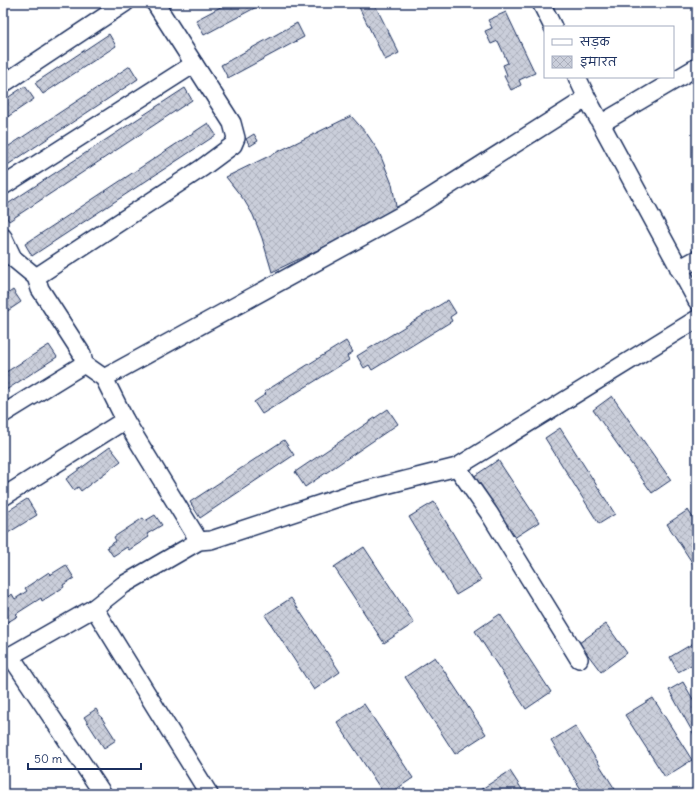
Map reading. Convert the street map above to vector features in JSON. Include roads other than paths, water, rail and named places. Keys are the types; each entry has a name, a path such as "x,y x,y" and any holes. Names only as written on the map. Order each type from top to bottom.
{"street":[{"path":"3,84 125,3"},
{"path":"36,277 202,168 233,145 236,138 232,123 155,3"},
{"path":"541,3 552,26"},
{"path":"3,186 194,64"},
{"path":"602,123 697,67"},
{"path":"577,78 697,301"},
{"path":"104,378 409,211 587,98"},
{"path":"3,237 8,261 36,277 40,289 82,354 84,364 104,378 125,420 199,541"},
{"path":"679,268 697,259"},
{"path":"103,794 6,657 94,608 122,585 199,541 211,540 350,494 456,467 697,319"},
{"path":"3,414 84,364"},
{"path":"3,497 125,420"},
{"path":"456,467 489,513 579,659"},
{"path":"94,608 209,794"}]}
